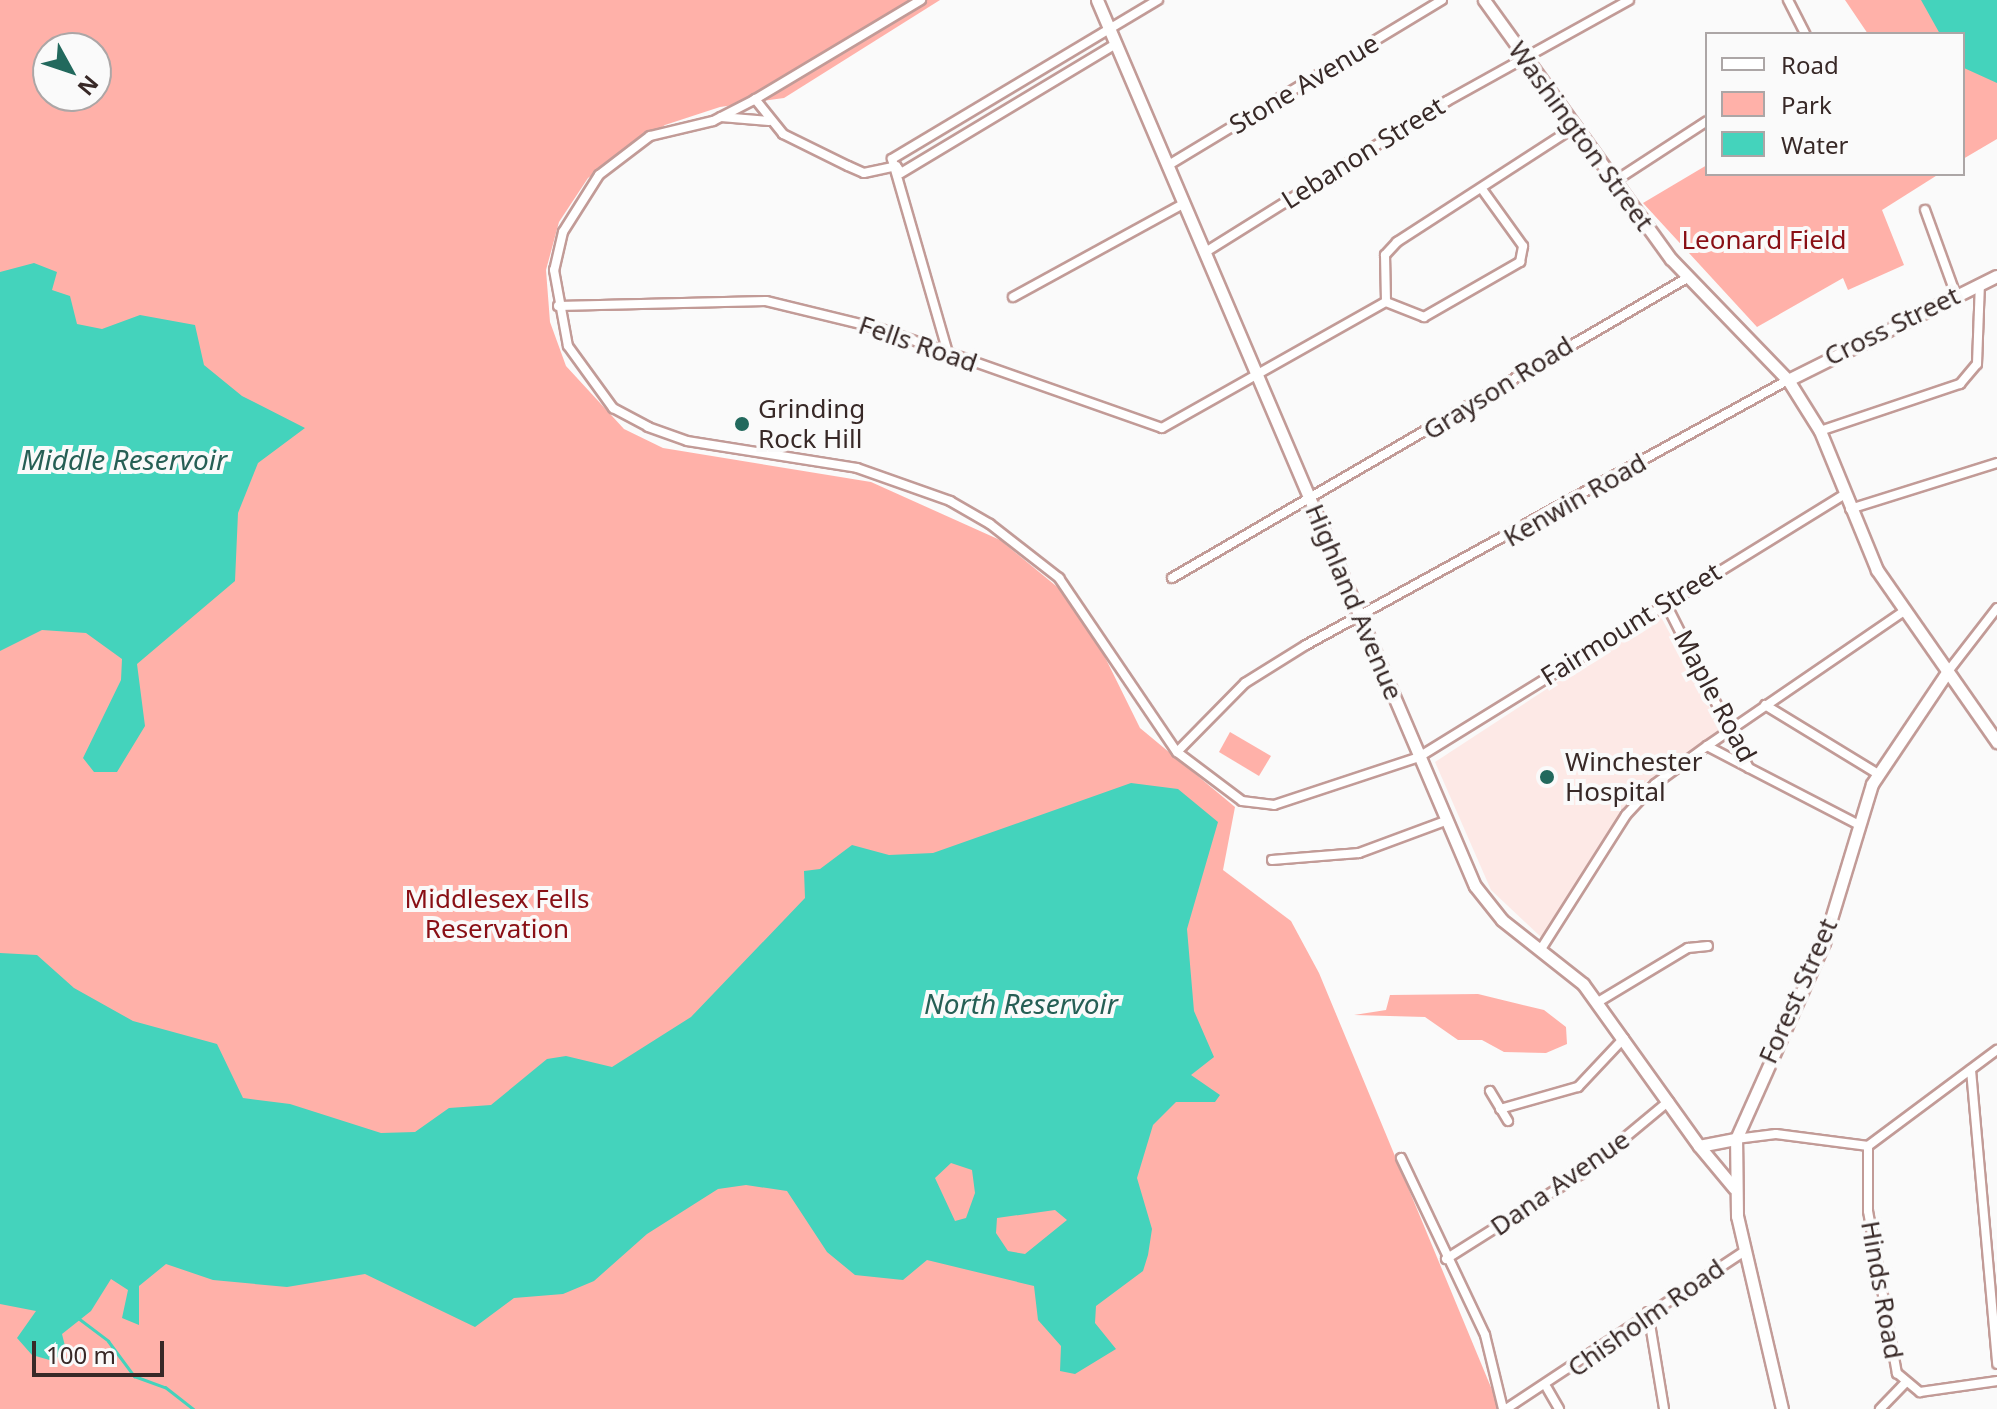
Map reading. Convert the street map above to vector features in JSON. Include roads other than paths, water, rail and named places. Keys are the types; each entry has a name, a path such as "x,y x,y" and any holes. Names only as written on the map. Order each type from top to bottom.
{"main road":[{"name":"Highland Avenue","path":"1097,0 1445,821 1486,903 1598,1002 1699,1146 1734,1188"},
{"name":"Washington Street","path":"1484,0 1612,183 1687,278 1788,380 1820,431 1850,509 1904,611 1997,742"},
{"name":"Cross Street","path":"1788,380 1997,276"},
{"name":"Forest Street","path":"1782,1409 1745,1251 1734,1188 1736,1139 1824,942 1859,825 1878,774 1946,674"},
{"path":"1699,1146 1736,1139"}],"street":[{"path":"921,0 720,117 650,136 599,175 563,232 554,270 558,306 588,382 648,427 687,441 802,457 902,482 950,501 1024,548 1059,578 1107,641 1148,720 1177,752"},
{"path":"1116,44 901,173 892,159 1158,0"},
{"name":"Stone Avenue","path":"1167,166 1442,0"},
{"name":"Lebanon Street","path":"1204,253 1524,57 1629,0"},
{"path":"1788,0 1804,32"},
{"path":"755,99 769,121"},
{"path":"720,117 769,121 864,173 896,166"},
{"path":"1612,183 1705,122"},
{"path":"1484,192 1523,246 1520,262 1424,317 1386,302 1385,255 1484,192 1575,127"},
{"path":"896,166 948,353"},
{"path":"1013,297 1183,204"},
{"path":"1925,210 1956,295"},
{"name":"Grayson Road","path":"1172,578 1311,503 1687,278"},
{"path":"1820,431 1960,384 1977,364 1980,284"},
{"name":"Fells Road","path":"558,306 731,297 842,318 1162,428 1258,377 1386,302"},
{"name":"Kenwin Road","path":"1177,752 1245,683 1788,380"},
{"path":"1850,509 1997,463"},
{"name":"Fairmount Street","path":"1177,752 1251,805 1274,805 1419,757 1665,602 1845,494"},
{"name":"Maple Road","path":"1665,602 1732,726 1749,768 1859,825"},
{"name":"Forest Street","path":"1946,674 1997,608"},
{"path":"1541,949 1637,801 1732,726 1904,611"},
{"path":"1765,705 1878,774"},
{"path":"1707,746 1749,768"},
{"path":"1272,860 1359,853 1445,821"},
{"path":"1598,1002 1688,948 1708,946"},
{"path":"1500,1109 1578,1087 1624,1038"},
{"path":"1736,1139 1776,1134 1868,1146 1997,1050"},
{"path":"1971,1070 1997,1364"},
{"path":"1490,1091 1508,1121"},
{"name":"Dana Avenue","path":"1446,1259 1581,1174 1669,1101"},
{"name":"Hinds Road","path":"1868,1146 1883,1313 1905,1383 1930,1392 1997,1381"},
{"path":"1401,1158 1446,1259 1485,1335 1505,1409"},
{"name":"Chisholm Road","path":"1505,1409 1547,1388 1648,1312 1745,1251"},
{"path":"1648,1312 1664,1409"},
{"path":"1880,1409 1905,1383"},
{"path":"1547,1388 1559,1409"}],"water":[{"path":"1921,0 1997,0 1997,83 1965,68 1965,32 1939,32"},
{"name":"Middle Reservoir","path":"34,263 57,272 52,290 70,296 77,324 102,329 140,315 195,325 204,365 242,396 305,428 258,463 238,513 235,581 137,664 145,726 117,772 94,772 83,758 121,680 122,659 86,633 42,630 0,651 0,272"},
{"name":"North Reservoir","path":"1131,783 1178,789 1218,822 1187,929 1194,1011 1214,1057 1191,1075 1220,1095 1215,1102 1176,1102 1153,1125 1137,1178 1152,1229 1143,1271 1096,1306 1095,1323 1116,1349 1075,1374 1060,1371 1061,1346 1038,1320 1034,1286 927,1260 903,1280 855,1275 827,1252 787,1191 746,1185 718,1189 647,1234 594,1281 563,1294 514,1298 475,1327 365,1274 287,1287 213,1280 166,1264 139,1286 139,1325 122,1318 128,1290 111,1279 91,1311 62,1334 66,1350 53,1361 32,1355 17,1338 36,1311 0,1304 0,953 37,955 74,988 133,1021 217,1044 243,1098 290,1104 381,1133 415,1132 449,1108 491,1105 547,1059 566,1056 612,1067 691,1017 805,898 804,871 820,869 852,845 889,855 933,853","holes":["951,1163 972,1170 975,1193 966,1218 955,1221 935,1178","1055,1210 1067,1220 1025,1254 1008,1251 996,1233 997,1218"]}],"waterway":[{"path":"78,1318 108,1341 134,1376 165,1387 193,1409"}],"place":[{"name":"Grinding Rock Hill","path":"742,424"},
{"name":"Winchester Hospital","path":"1547,777"}],"park label":[{"name":"Leonard Field","path":"1764,240"},
{"name":"Middlesex Fells Reservation","path":"497,914"}]}
